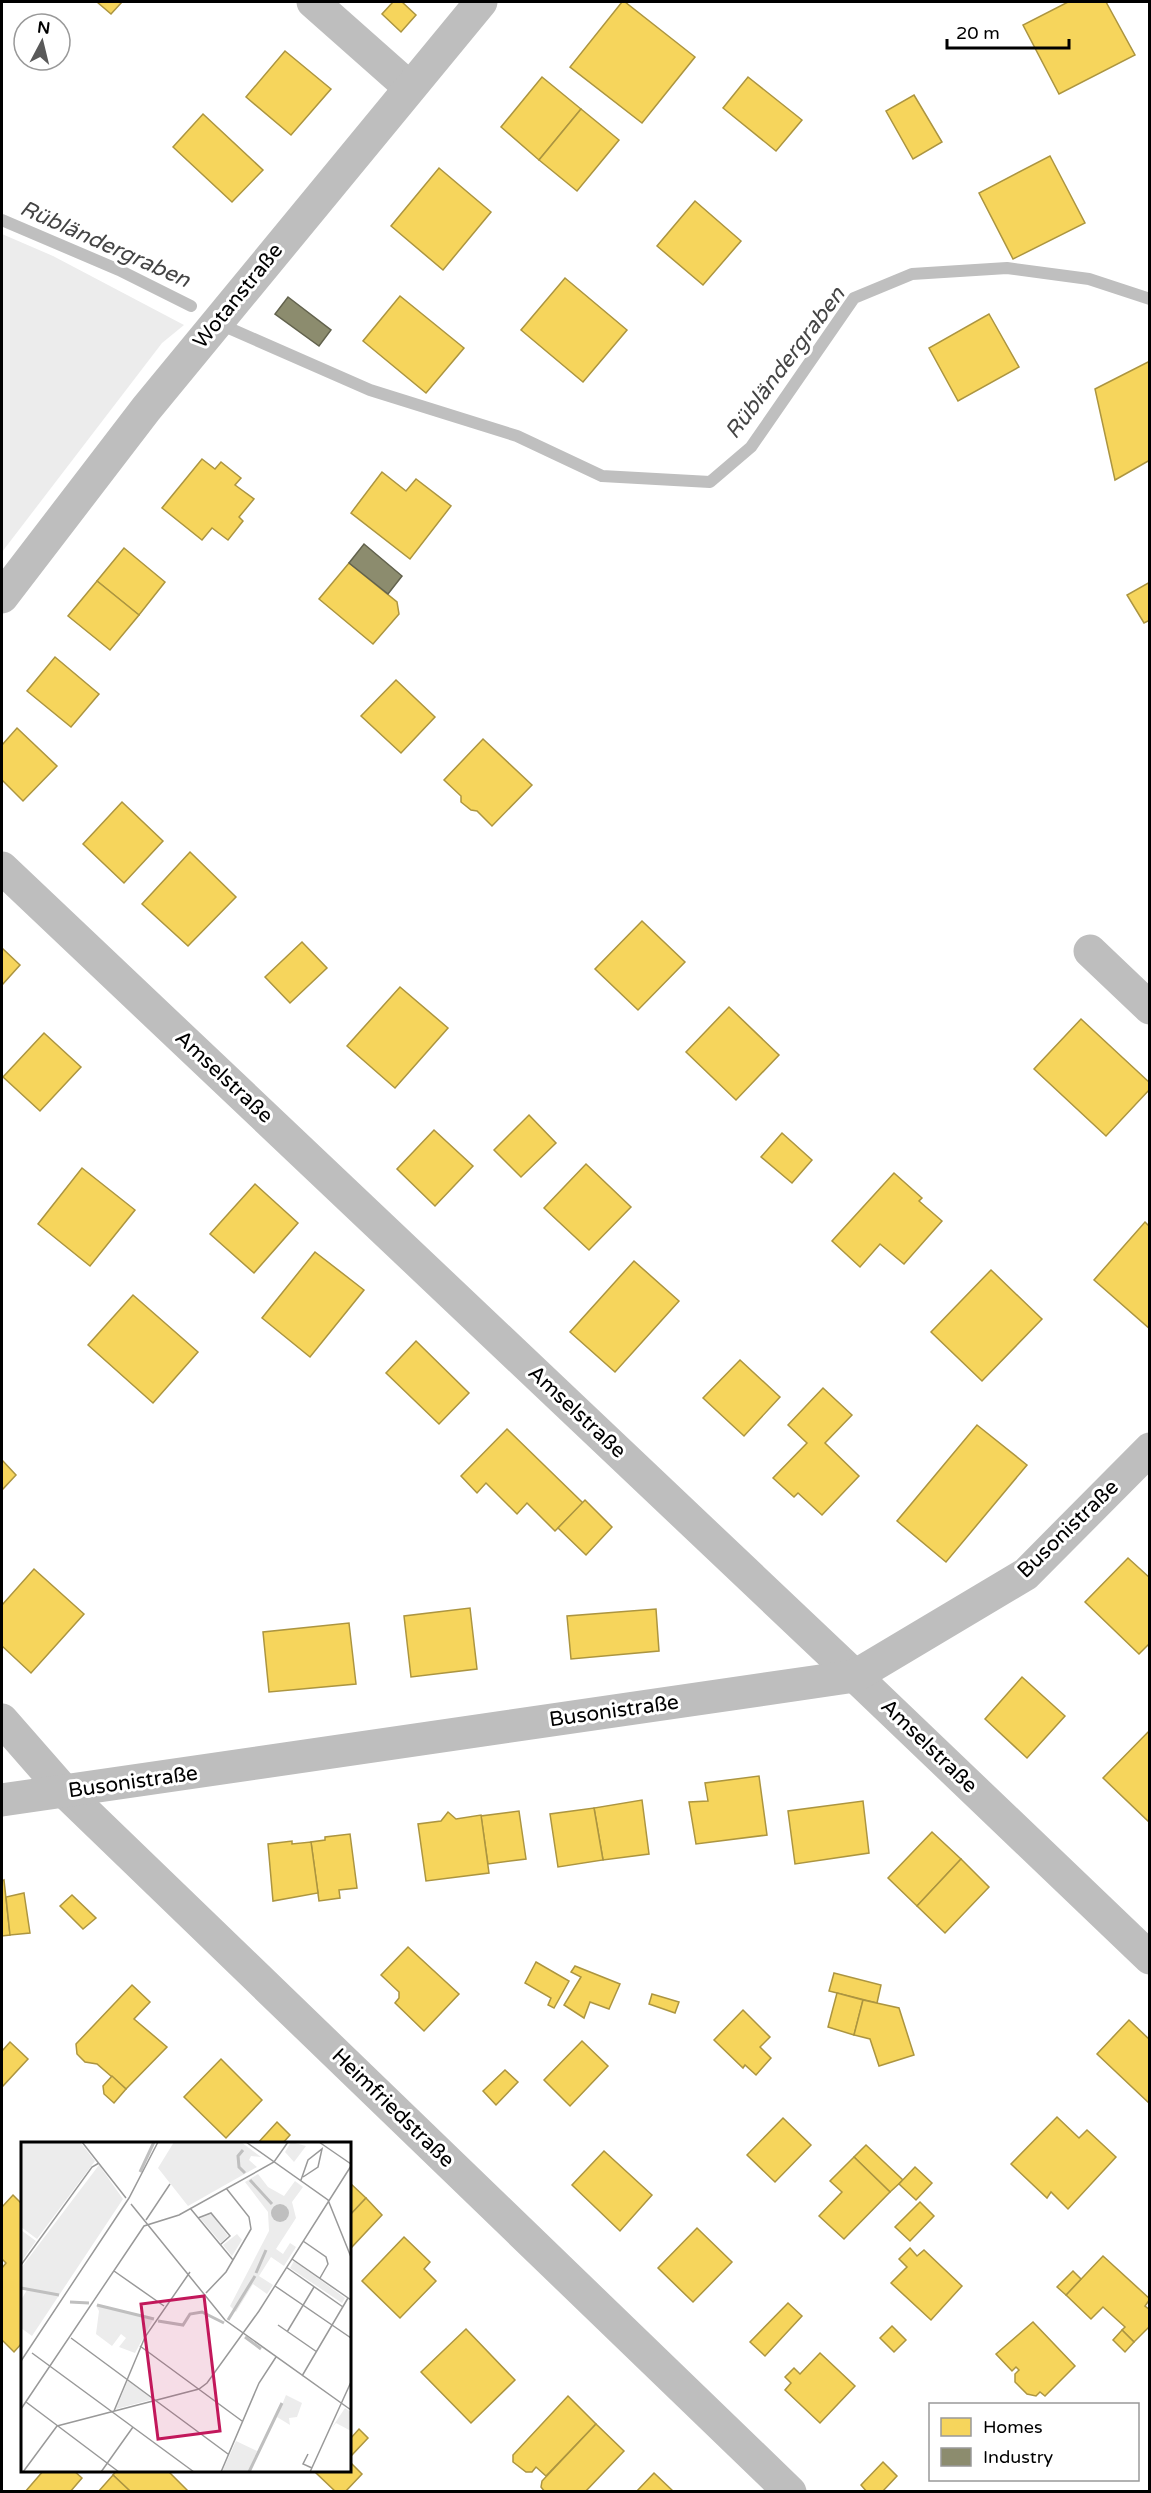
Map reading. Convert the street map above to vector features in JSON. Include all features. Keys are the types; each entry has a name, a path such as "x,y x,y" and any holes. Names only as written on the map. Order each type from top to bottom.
{"street":[{"path":"313,2 409,87"},
{"name":"Wotanstraße","path":"2,597 146,409 481,2"},
{"name":"Amselstraße","path":"2,868 855,1676 1149,1958"},
{"path":"1090,951 1149,1008"},
{"name":"Busonistraße","path":"2,1800 855,1676 1026,1574 1149,1449"},
{"name":"Heimfriedstraße","path":"2,1720 65,1792 790,2492"}],"shaded area":[{"path":"2,234 53,256 184,325 162,343 2,552"}],"building: Homes":[{"path":"97,2 122,2 111,14"},
{"path":"393,2 402,2 416,15 401,32 382,14"},
{"path":"622,2 625,2 695,57 642,123 570,67"},
{"path":"1068,2 1106,2 1135,55 1059,94 1023,25"},
{"path":"285,51 331,89 291,135 246,97"},
{"path":"542,77 581,109 539,160 501,127"},
{"path":"748,77 802,120 776,151 723,108"},
{"path":"914,95 942,142 913,159 886,111"},
{"path":"581,109 619,140 577,191 539,160"},
{"path":"203,114 263,170 232,202 173,147"},
{"path":"1050,156 1085,223 1013,259 979,193"},
{"path":"439,168 491,212 443,270 391,226"},
{"path":"695,201 741,241 703,285 657,246"},
{"path":"565,278 627,330 583,382 521,330"},
{"path":"400,296 464,348 426,393 363,341"},
{"path":"989,314 1019,367 958,401 929,348"},
{"path":"1150,361 1150,460 1115,480 1095,389"},
{"path":"202,459 215,469 221,462 241,478 235,485 254,499 239,517 243,521 228,540 212,528 202,540 162,508"},
{"path":"382,472 406,491 416,479 451,506 410,559 351,513"},
{"path":"124,548 165,582 139,615 97,581"},
{"path":"349,563 397,602 399,614 373,644 319,599"},
{"path":"97,581 139,615 110,650 68,616"},
{"path":"1150,582 1150,620 1144,623 1127,595"},
{"path":"55,657 99,694 71,727 27,691"},
{"path":"396,680 435,717 401,753 361,716"},
{"path":"17,728 57,766 23,801 2,780 2,745"},
{"path":"483,739 532,785 492,826 477,811 471,810 461,802 461,796 444,780"},
{"path":"122,802 163,841 124,883 83,844"},
{"path":"190,852 236,897 188,946 142,904"},
{"path":"642,921 685,962 638,1010 595,969"},
{"path":"302,942 327,968 290,1003 265,977"},
{"path":"2,948 20,965 2,985"},
{"path":"400,987 448,1028 395,1088 347,1046"},
{"path":"729,1007 779,1055 736,1100 686,1052"},
{"path":"1081,1019 1150,1083 1150,1089 1106,1136 1034,1069"},
{"path":"44,1033 81,1067 40,1111 3,1077"},
{"path":"529,1115 556,1143 521,1177 494,1150"},
{"path":"434,1130 473,1166 435,1206 397,1169"},
{"path":"782,1133 812,1160 792,1183 761,1157"},
{"path":"586,1164 631,1207 589,1250 544,1208"},
{"path":"82,1168 135,1210 90,1266 38,1224"},
{"path":"894,1173 922,1198 919,1201 942,1221 904,1264 880,1244 860,1267 832,1241"},
{"path":"255,1184 298,1223 254,1273 210,1234"},
{"path":"1145,1222 1150,1227 1150,1329 1094,1280"},
{"path":"315,1252 364,1290 310,1357 262,1318"},
{"path":"634,1261 679,1301 615,1372 570,1332"},
{"path":"991,1270 1042,1319 982,1381 931,1332"},
{"path":"133,1295 198,1352 153,1403 88,1345"},
{"path":"416,1341 469,1393 439,1424 386,1373"},
{"path":"740,1360 780,1397 744,1436 703,1398"},
{"path":"823,1388 852,1415 825,1443 859,1476 822,1515 798,1493 794,1497 773,1478 807,1443 788,1425"},
{"path":"977,1425 1027,1465 946,1562 897,1521"},
{"path":"507,1429 583,1503 555,1531 527,1503 517,1514 486,1483 477,1493 461,1476"},
{"path":"2,1460 16,1475 2,1490"},
{"path":"585,1500 612,1527 586,1555 558,1528"},
{"path":"1128,1558 1150,1578 1150,1643 1139,1654 1085,1602"},
{"path":"34,1569 84,1614 31,1673 2,1646 2,1605"},
{"path":"470,1608 477,1669 411,1677 404,1616"},
{"path":"656,1609 659,1651 571,1659 567,1616"},
{"path":"349,1623 356,1684 269,1692 263,1632"},
{"path":"1022,1677 1065,1716 1027,1758 985,1719"},
{"path":"1150,1730 1150,1820 1148,1821 1103,1778"},
{"path":"759,1776 767,1835 696,1844 689,1802 708,1801 705,1783"},
{"path":"642,1800 649,1854 603,1860 594,1808"},
{"path":"863,1801 869,1853 795,1864 788,1811"},
{"path":"594,1808 603,1860 558,1867 550,1814"},
{"path":"519,1811 526,1859 488,1864 481,1816"},
{"path":"448,1812 456,1819 481,1815 489,1873 426,1881 418,1824 441,1821"},
{"path":"932,1832 961,1859 917,1906 888,1878"},
{"path":"350,1834 357,1888 339,1890 340,1898 319,1901 311,1842 325,1840 325,1837"},
{"path":"292,1841 292,1844 311,1842 318,1893 273,1901 268,1844"},
{"path":"961,1859 989,1887 945,1933 917,1906"},
{"path":"4,1880 10,1935 2,1936 2,1881"},
{"path":"24,1893 30,1933 10,1935 6,1897"},
{"path":"72,1895 96,1918 83,1929 60,1906"},
{"path":"408,1947 459,1994 424,2031 395,2003 399,1998 399,1992 381,1975"},
{"path":"536,1962 569,1981 554,2008 548,2005 551,1998 525,1983"},
{"path":"575,1966 620,1984 609,2009 590,2002 584,2018 564,2005 581,1977 571,1972"},
{"path":"834,1973 881,1985 877,2003 829,1991"},
{"path":"132,1985 150,2002 134,2019 167,2047 126,2089 97,2064 85,2062 77,2054 76,2044"},
{"path":"837,1993 863,2000 854,2035 828,2027"},
{"path":"652,1994 679,2002 675,2013 649,2004"},
{"path":"863,2000 899,2008 914,2055 879,2066 870,2039 854,2035"},
{"path":"743,2010 770,2037 760,2047 771,2058 756,2075 745,2065 743,2068 714,2040"},
{"path":"1129,2020 1150,2040 1150,2104 1097,2054"},
{"path":"582,2041 608,2066 570,2106 544,2080"},
{"path":"10,2042 28,2059 2,2087 2,2051"},
{"path":"221,2059 262,2100 226,2138 184,2097"},
{"path":"505,2070 518,2082 496,2105 483,2091"},
{"path":"112,2076 126,2089 114,2103 104,2094 103,2086"},
{"path":"1057,2117 1079,2138 1087,2130 1116,2157 1068,2209 1051,2192 1047,2198 1011,2164"},
{"path":"783,2118 811,2145 775,2182 747,2155"},
{"path":"277,2122 290,2135 284,2142 259,2142"},
{"path":"866,2145 903,2180 890,2192 854,2157"},
{"path":"604,2151 652,2195 620,2231 572,2185"},
{"path":"854,2157 890,2192 844,2239 819,2216 842,2192 830,2181"},
{"path":"915,2167 932,2183 916,2200 899,2184"},
{"path":"351,2184 366,2198 351,2214"},
{"path":"13,2195 21,2203 21,2344 14,2352 2,2340 2,2268 6,2263 2,2259 2,2207"},
{"path":"366,2198 382,2215 351,2248 351,2214"},
{"path":"920,2202 934,2216 910,2241 895,2227"},
{"path":"697,2228 732,2262 693,2302 658,2268"},
{"path":"404,2237 430,2262 424,2269 436,2281 400,2318 362,2281"},
{"path":"910,2248 917,2256 924,2250 962,2286 931,2320 891,2283 907,2267 899,2259"},
{"path":"1103,2256 1150,2299 1145,2306 1150,2310 1150,2326 1134,2342 1122,2330 1125,2327 1103,2307 1091,2319 1066,2295"},
{"path":"1073,2271 1081,2279 1066,2295 1057,2287"},
{"path":"788,2303 802,2316 765,2356 750,2342"},
{"path":"1033,2322 1075,2366 1045,2396 1040,2392 1036,2396 1027,2394 1015,2382 1015,2374 1019,2370 1016,2367 1012,2371 996,2354"},
{"path":"892,2326 906,2340 894,2352 880,2338"},
{"path":"466,2329 515,2380 471,2423 421,2372"},
{"path":"1122,2330 1134,2342 1125,2352 1113,2340"},
{"path":"820,2353 855,2386 820,2423 785,2390 791,2383 785,2377 794,2368 800,2374"},
{"path":"568,2396 596,2424 546,2476 536,2467 532,2472 526,2472 513,2462 513,2455"},
{"path":"596,2424 624,2451 585,2492 545,2492 541,2487 542,2481"},
{"path":"359,2429 368,2438 351,2456 351,2438"},
{"path":"883,2462 897,2476 882,2492 867,2492 861,2485"},
{"path":"351,2463 362,2474 345,2492 336,2492 316,2473 351,2472"},
{"path":"42,2472 75,2472 82,2478 70,2492 25,2492"},
{"path":"115,2472 169,2472 189,2492 131,2492 113,2475"},
{"path":"654,2473 674,2492 636,2492"},
{"path":"113,2475 131,2492 98,2492"}],"building: Industry":[{"path":"288,297 331,330 319,346 275,314"},
{"path":"364,544 402,576 388,594 349,563"}],"waterway":[{"name":"Rübländergraben","path":"2,220 119,270 191,306"},
{"name":"Rübländergraben","path":"231,329 370,390 517,436 602,476 710,482 751,447 854,298 912,274 1007,268 1089,279 1150,299"}]}
